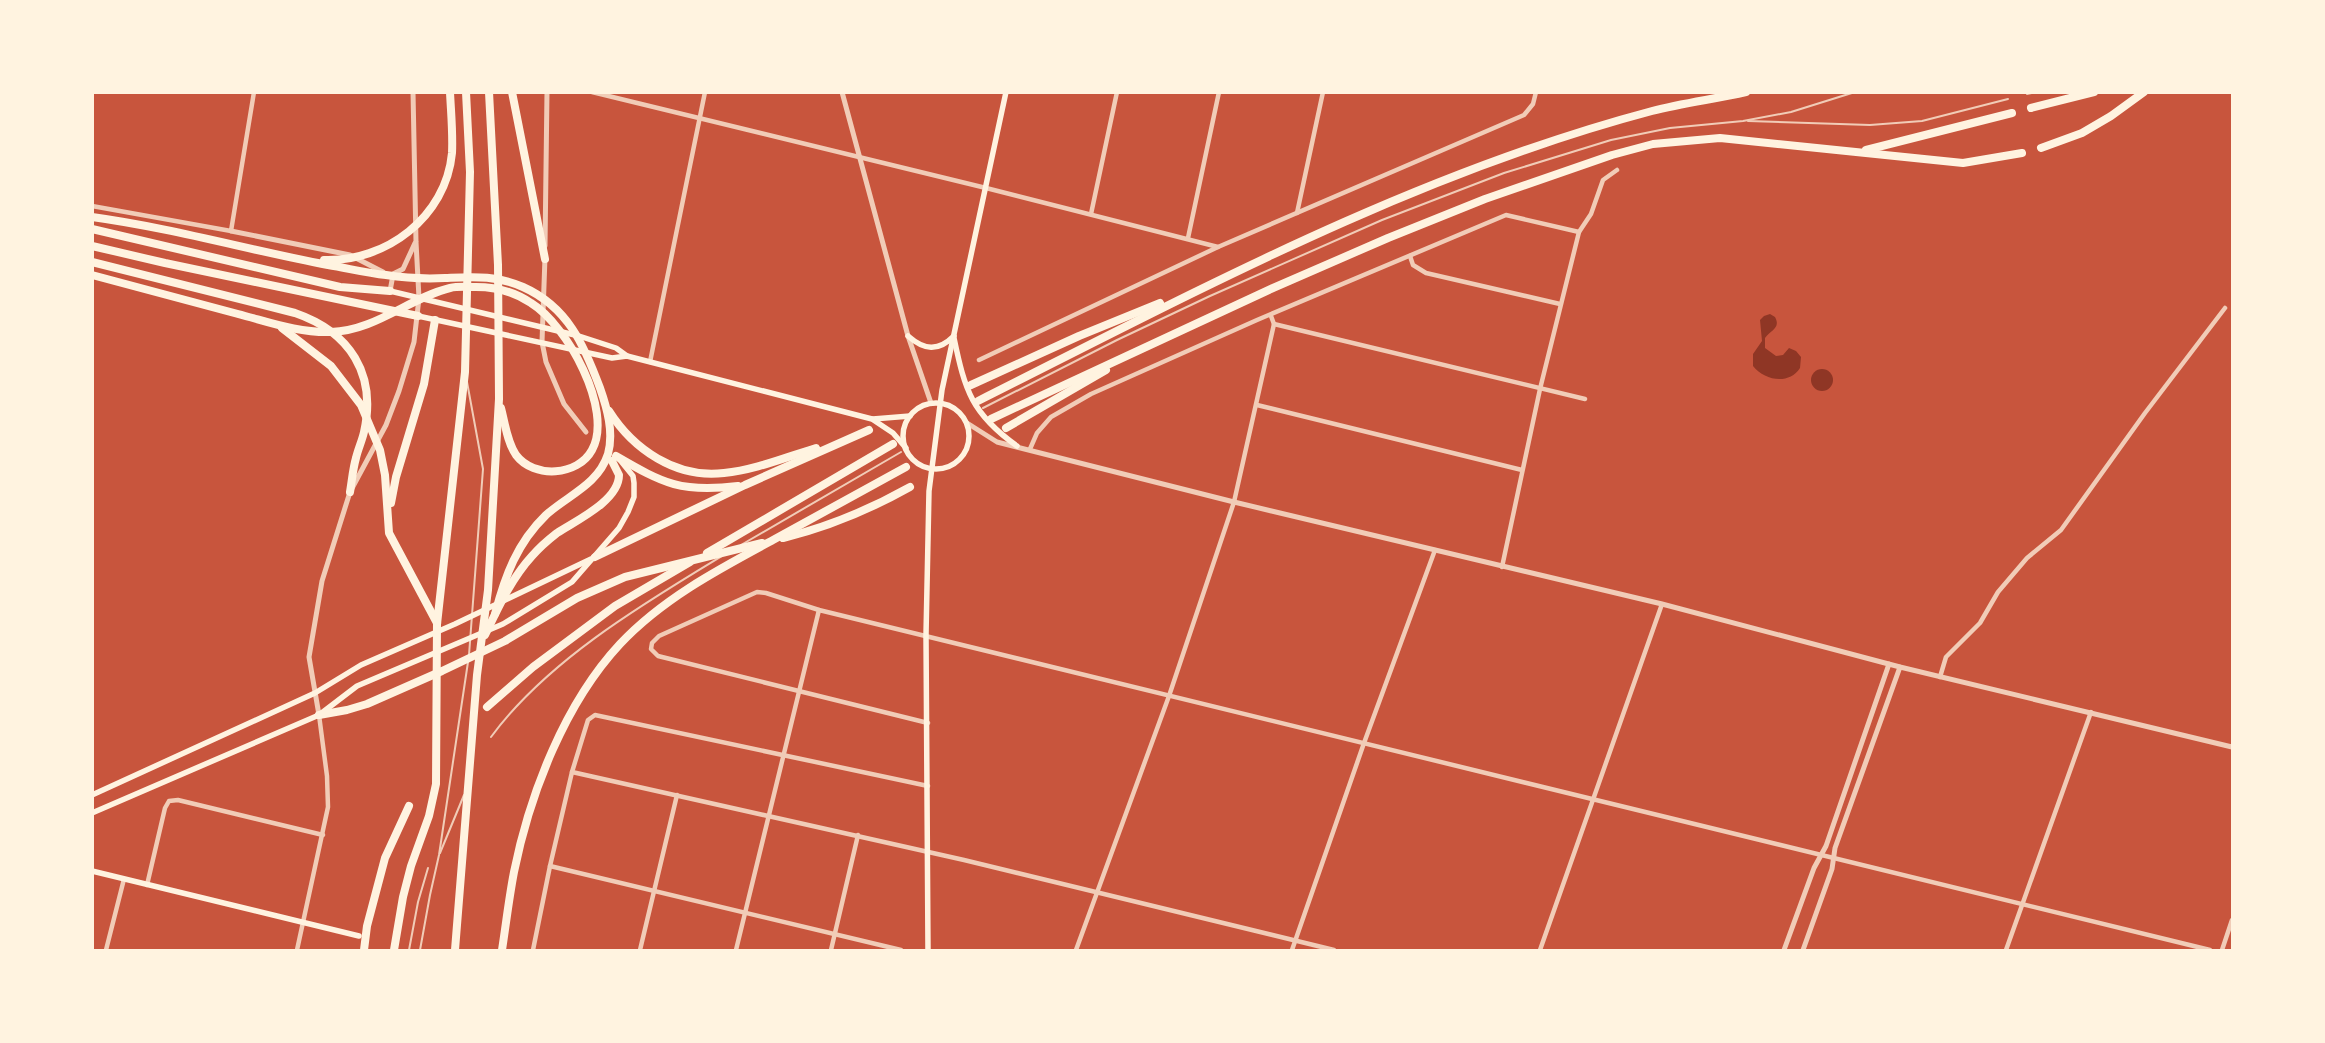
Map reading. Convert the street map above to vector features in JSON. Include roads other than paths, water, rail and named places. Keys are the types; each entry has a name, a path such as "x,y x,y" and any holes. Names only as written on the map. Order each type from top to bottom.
{"highway":[{"path":"300,259 335,260 377,251 396,242 419,223 442,189 452,154 450,92"},
{"path":"394,950 411,866 429,816 436,784 437,625 466,370 470,172 466,92"},
{"path":"456,946 477,675 488,590 499,398 498,265 489,92"},
{"path":"512,92 545,259"},
{"path":"978,400 1206,285 1347,219 1476,168 1653,111 1746,92"},
{"path":"2031,108 2094,92"},
{"path":"2041,148 2082,133 2111,116 2144,92"},
{"path":"1860,152 2012,113"},
{"path":"991,419 1273,288 1388,238 1502,193 1612,155 1654,144 1720,138 1964,163 2022,153"},
{"path":"92,217 163,228 300,259 384,275 420,278 490,277 522,287 536,294 557,311 584,346 606,405 610,434 608,453 602,466 588,484 555,507 529,534 514,557 504,580 495,614"},
{"path":"92,229 340,287 390,291"},
{"path":"92,246 418,316"},
{"path":"92,262 295,313 321,324 344,341 362,372 366,398 364,433 355,460 350,492"},
{"path":"92,275 280,327 334,332 373,323 434,293 451,288 489,287 502,290 531,303 552,319 561,330 581,365 596,410 598,432 592,450 585,459 568,469 554,472 528,466 517,456 508,437 499,398"},
{"path":"968,383 1206,285"},
{"path":"389,512 396,477 424,384 435,320"},
{"path":"280,327 331,366 352,392 370,422 380,450 385,475 390,533 437,625"},
{"path":"1006,428 1131,354"},
{"path":"606,405 628,437 650,454 667,464 704,473 723,474 738,471 838,443"},
{"path":"595,557 745,485 869,430"},
{"path":"486,707 533,667 615,606 893,444"},
{"path":"482,641 517,574 543,545 590,513 609,496 619,479 615,458"},
{"path":"615,458 668,484 700,490 745,485"},
{"path":"502,950 514,872 525,830 548,762 568,718 594,676 620,644 654,614 717,570 906,467"},
{"path":"319,715 367,704 442,671 505,641 577,598 625,577 809,532 856,515 910,488"},
{"path":"364,950 367,926 385,858 409,806"}],"main road":[{"path":"928,950 926,635 931,468 942,390 1006,92"},
{"path":"390,291 542,327 616,348 628,356 872,419 910,416"},
{"path":"418,316 612,358 628,356"},
{"path":"908,336 919,344 932,348 943,345 954,336"},
{"path":"954,336 968,383 979,411 1004,437 1017,446"},
{"path":"872,419 893,433 903,450 917,462 931,468 948,466 963,455 969,441 967,423 956,409 940,403 931,403 918,408 910,416 904,430 903,450"},
{"path":"92,813 319,715 357,686 503,624 572,582 619,528 634,497 633,476 615,458"},
{"path":"92,795 315,693 361,665 455,624 595,557"},
{"path":"92,871 359,936"}],"street":[{"path":"231,231 254,92"},
{"path":"297,950 328,807 319,715 309,657 322,581 350,492 392,408 414,342 418,316 413,92"},
{"path":"547,92 542,342 546,362 564,404 586,432"},
{"path":"592,92 1188,238 1218,247"},
{"path":"650,362 705,92"},
{"path":"842,92 908,336 931,403"},
{"path":"1091,214 1117,92"},
{"path":"1188,238 1219,92"},
{"path":"1297,213 1323,92"},
{"path":"979,360 1218,247 1524,116 1533,104 1536,92"},
{"path":"1502,567 1540,388 1579,232 1591,214 1603,180 1617,170"},
{"path":"92,206 350,255 364,261 373,268 393,274 402,269 416,242"},
{"path":"1030,449 1037,433 1051,417 1104,388 1506,215 1579,232"},
{"path":"1410,256 1413,265 1426,273 1560,304"},
{"path":"390,291 393,274"},
{"path":"1940,677 1946,657 1980,624 1998,592 2027,558 2061,530 2145,413 2225,308"},
{"path":"1076,950 1169,696 1234,502 1274,324 1271,316"},
{"path":"1274,324 1585,399"},
{"path":"1257,405 1522,470"},
{"path":"967,423 997,442 1234,502 1662,604 1900,667 2232,747"},
{"path":"1292,950 1364,743 1435,550"},
{"path":"928,722 658,656 651,649 652,643 659,636 757,592 766,593 819,610 2210,950"},
{"path":"1540,950 1595,799 1662,604"},
{"path":"736,950 819,610"},
{"path":"1784,950 1814,868 1826,846 1889,664"},
{"path":"1804,950 1832,870 1836,848 1900,667"},
{"path":"2006,950 2091,712"},
{"path":"533,950 572,772 583,733 591,717 599,715 928,786"},
{"path":"572,772 928,851 1334,950"},
{"path":"640,950 677,795"},
{"path":"147,885 169,801 178,800 323,834"},
{"path":"831,950 858,835"},
{"path":"550,866 901,950"},
{"path":"106,950 124,879"},
{"path":"2222,950 2232,920"}],"lane":[{"path":"984,408 1117,340 1210,296 1382,220 1504,173 1611,140 1670,128 1743,121 1791,112 1855,92"},
{"path":"2028,94 2037,92"},
{"path":"1743,121 1870,125 1922,121 2008,99"},
{"path":"420,950 439,856 465,680 484,469 466,370"},
{"path":"491,737 508,714 539,684 626,616 777,523 903,450"},
{"path":"439,856 469,785"},
{"path":"409,950 410,937 428,868"}]}
